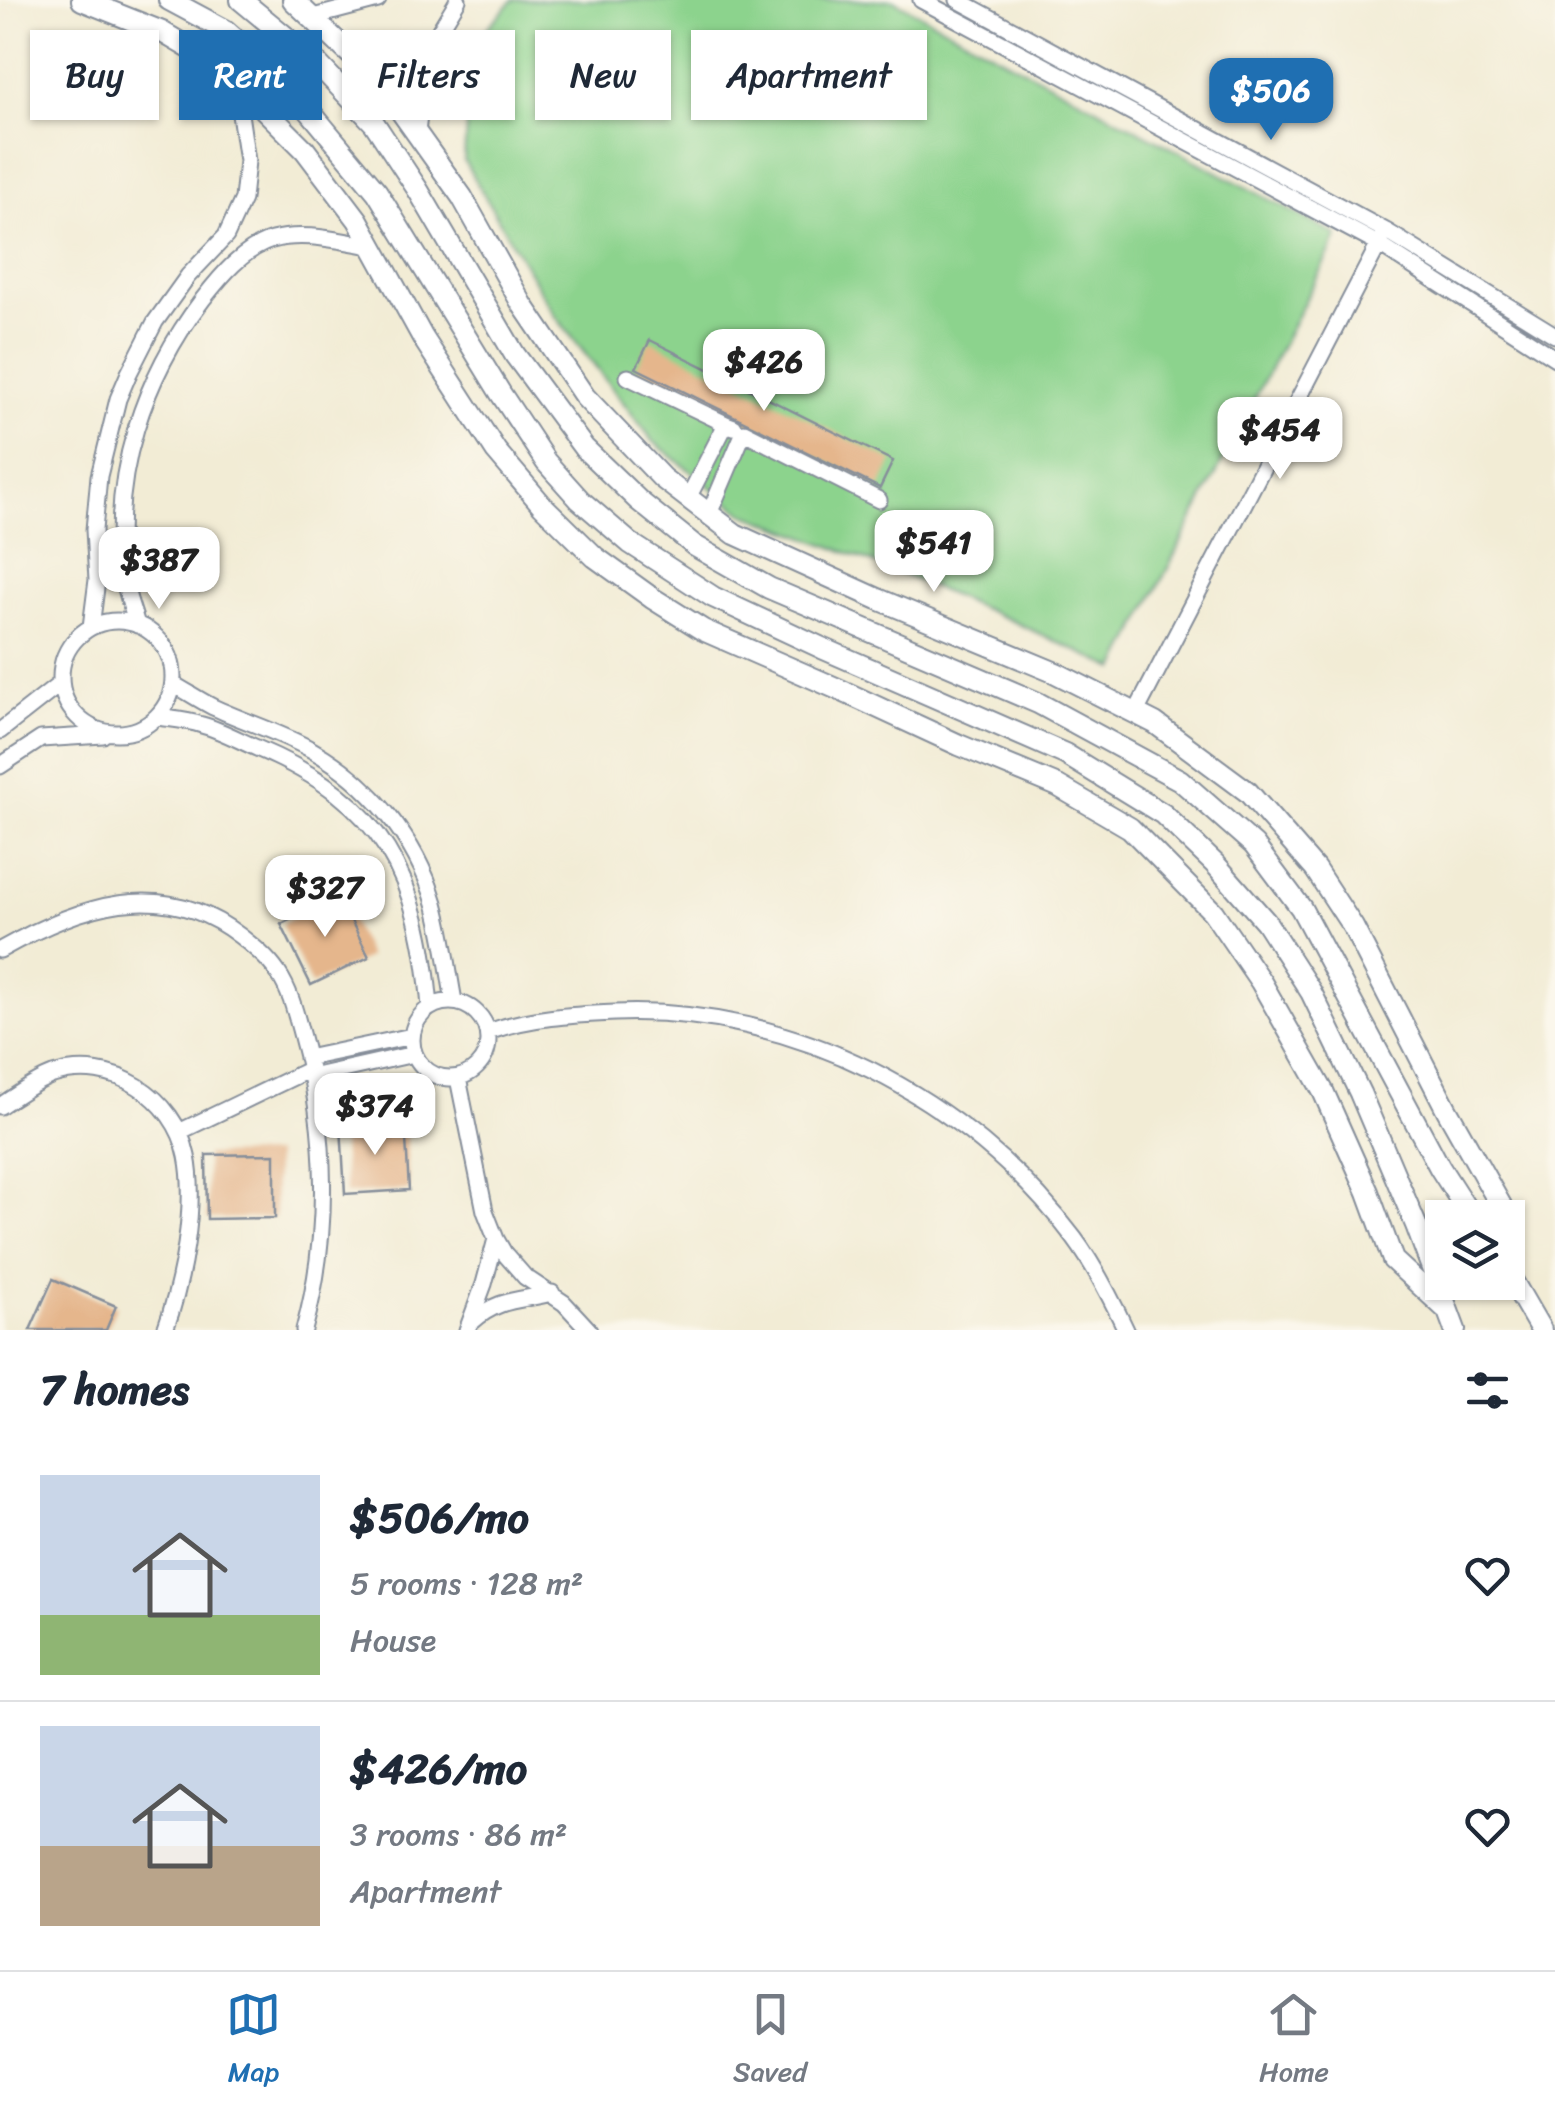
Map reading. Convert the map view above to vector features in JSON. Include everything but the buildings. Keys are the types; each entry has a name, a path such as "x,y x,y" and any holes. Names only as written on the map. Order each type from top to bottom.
{"main road":[{"path":"82,0 179,42"},
{"path":"169,0 225,30 288,84 377,192 546,462 580,500 630,544 712,597 1066,754 1163,814 1216,866 1266,922 1312,992 1382,1142 1455,1330"},
{"path":"241,0 315,61 374,124 418,190 515,355 584,448 640,501 695,546 769,588 1038,703 1180,780 1254,845 1301,908 1460,1200"},
{"path":"293,0 380,82 462,197 522,304 585,396 662,478 734,534 1056,673 1155,724 1248,792 1316,869 1353,927 1498,1200"},
{"path":"276,120 306,150 358,220 422,338 496,451 596,557 703,630 959,746 1058,786 1130,828 1213,912 1261,982 1323,1091 1393,1260 1446,1308"},
{"path":"1524,1300 1541,1330"}],"street":[{"path":"313,17 378,0"},
{"path":"417,134 426,53 458,0"},
{"path":"921,0 1382,237 1555,358"},
{"path":"958,0 1555,335"},
{"path":"91,627 97,580 94,530 98,476 118,399 155,322 188,276 226,236 243,200 247,162 241,120"},
{"path":"138,625 123,576 120,530 124,480 152,383 177,336 226,273 244,254 263,244 296,236 371,246"},
{"path":"1135,714 1382,237"},
{"path":"628,378 879,500"},
{"path":"688,498 726,424"},
{"path":"709,514 744,432"},
{"path":"0,766 41,740 117,734 131,732 145,726 168,702 172,669 161,642 138,625 114,621 91,627 70,645 60,684 74,714 101,731 117,734"},
{"path":"0,731 60,684"},
{"path":"173,684 212,706 314,751 348,774 380,805 427,880 440,923 454,1002"},
{"path":"156,717 202,724 286,760 320,779 350,804 383,843 407,888 423,946 430,1007"},
{"path":"0,950 107,904 135,901 164,902 205,914 262,953 292,1000 310,1068 320,1141 322,1212 304,1330"},
{"path":"454,1002 476,1011 488,1032 489,1044 486,1056 469,1074 444,1078 422,1066 414,1054 412,1036 420,1016 430,1007 454,1002"},
{"path":"488,1032 514,1022 568,1015 644,1012 715,1020 841,1054 946,1114 996,1154 1074,1239 1109,1293 1126,1330"},
{"path":"179,1132 310,1068 412,1036"},
{"path":"310,1068 414,1054"},
{"path":"0,1106 36,1083 76,1070 117,1076 141,1088 160,1104 179,1132 188,1164 187,1226 178,1288 166,1330"},
{"path":"458,1078 485,1211 496,1239 525,1277 552,1293 589,1330"},
{"path":"468,1327 496,1239"},
{"path":"468,1327 504,1302 552,1293"}],"green space":[{"path":"513,0 893,0 1338,236 1116,669 890,569 743,513 654,442 554,314 464,161 466,120 515,120 515,30 486,30"}]}
